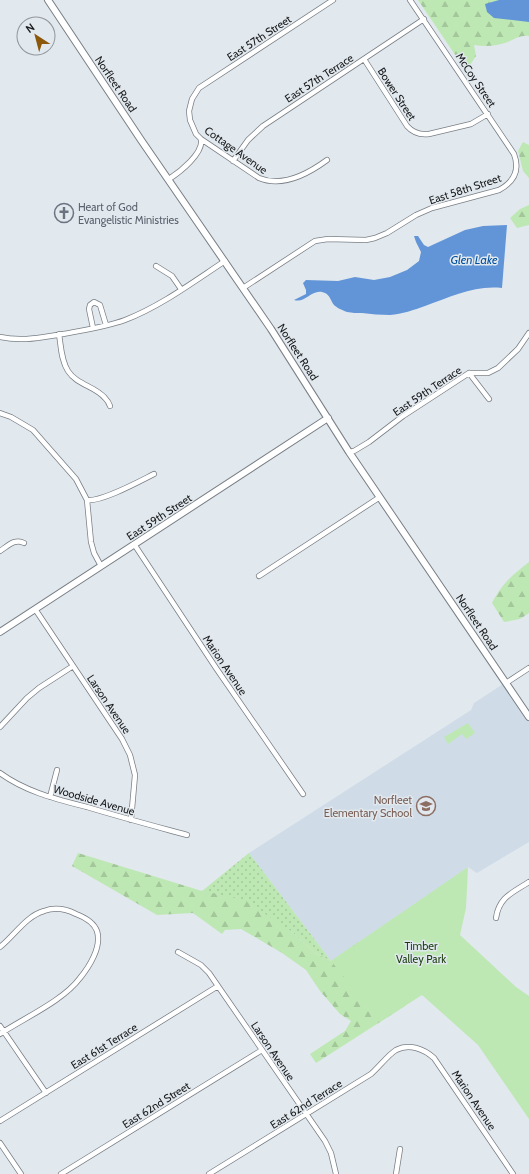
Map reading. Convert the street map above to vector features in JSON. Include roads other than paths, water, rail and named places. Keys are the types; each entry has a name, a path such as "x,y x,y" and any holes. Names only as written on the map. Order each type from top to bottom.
{"street":[{"name":"Norfleet Road","path":"48,0 141,140 271,329 349,452 529,717"},
{"name":"East 57th Street","path":"196,93 199,88 333,0"},
{"name":"McCoy Street","path":"410,0 514,154 516,160 516,173"},
{"name":"East 57th Terrace","path":"233,161 248,140 262,126 424,20"},
{"name":"Bower Street","path":"364,59 407,126 415,133 422,135 429,134 471,124 488,114"},
{"name":"Cottage Avenue","path":"196,93 192,99 189,111 190,120 196,134 201,139 259,178 266,181 285,181 301,176 327,160"},
{"path":"169,179 181,172 192,161 202,143 201,139"},
{"name":"East 58th Street","path":"243,288 315,241 328,239 366,240 375,238 387,233 416,215 432,208 499,190 507,186 516,173"},
{"path":"0,337 28,340 106,326 143,312 225,261"},
{"path":"156,266 172,276 181,289"},
{"path":"93,328 90,307 94,302 100,305 106,326"},
{"name":"East 59th Terrace","path":"349,452 354,451 369,442 403,416 469,373 488,373 498,368 518,349 529,333"},
{"path":"58,334 63,358 68,372 80,383 105,398 110,406"},
{"path":"469,373 489,399"},
{"path":"0,413 11,417 33,430 76,479 87,500 91,542 94,553 101,566"},
{"name":"East 59th Street","path":"0,632 328,418"},
{"path":"87,500 99,498 122,490 154,474"},
{"path":"259,576 380,497"},
{"path":"0,550 14,542 20,541 24,543"},
{"name":"Marion Avenue","path":"134,544 216,668 303,794"},
{"name":"Larson Avenue","path":"35,609 122,738 130,755 135,775 131,820"},
{"path":"0,727 27,698 39,688 73,666"},
{"path":"506,683 529,668"},
{"path":"50,797 57,770"},
{"name":"Woodside Avenue","path":"0,773 12,782 24,788 50,797 187,835"},
{"path":"496,918 498,908 504,899 529,882"},
{"path":"0,947 29,919 44,911 56,908 69,911 83,917 94,926 97,931 97,948 79,980 59,998 2,1032"},
{"name":"Larson Avenue","path":"178,952 201,965 209,973 325,1141 331,1153 336,1174"},
{"name":"East 61st Terrace","path":"0,1122 218,986"},
{"path":"0,1026 2,1032 46,1093"},
{"name":"East 62nd Terrace","path":"209,1174 371,1074 397,1050 405,1047 410,1048"},
{"name":"Marion Avenue","path":"410,1048 423,1050 434,1058 513,1174"},
{"name":"East 62nd Street","path":"61,1174 262,1050"},
{"path":"0,1143 21,1174"},
{"path":"396,1174 400,1149"}],"water":[{"path":"499,0 529,0 529,22 494,18 487,12 485,4"},
{"name":"Glen Lake","path":"507,225 502,288 482,288 472,290 399,314 390,315 347,312 336,307 328,295 320,292 316,292 302,300 294,300 306,294 303,283 306,280 338,281 355,277 374,280 390,277 407,270 419,261 421,252 414,236 418,236 424,245 428,247 465,230 483,226"}],"place":[{"name":"Heart of God Evangelistic Ministries","path":"64,213"},
{"name":"Norfleet Elementary School","path":"426,806"}],"park label":[{"name":"Timber Valley Park","path":"421,952"}]}
